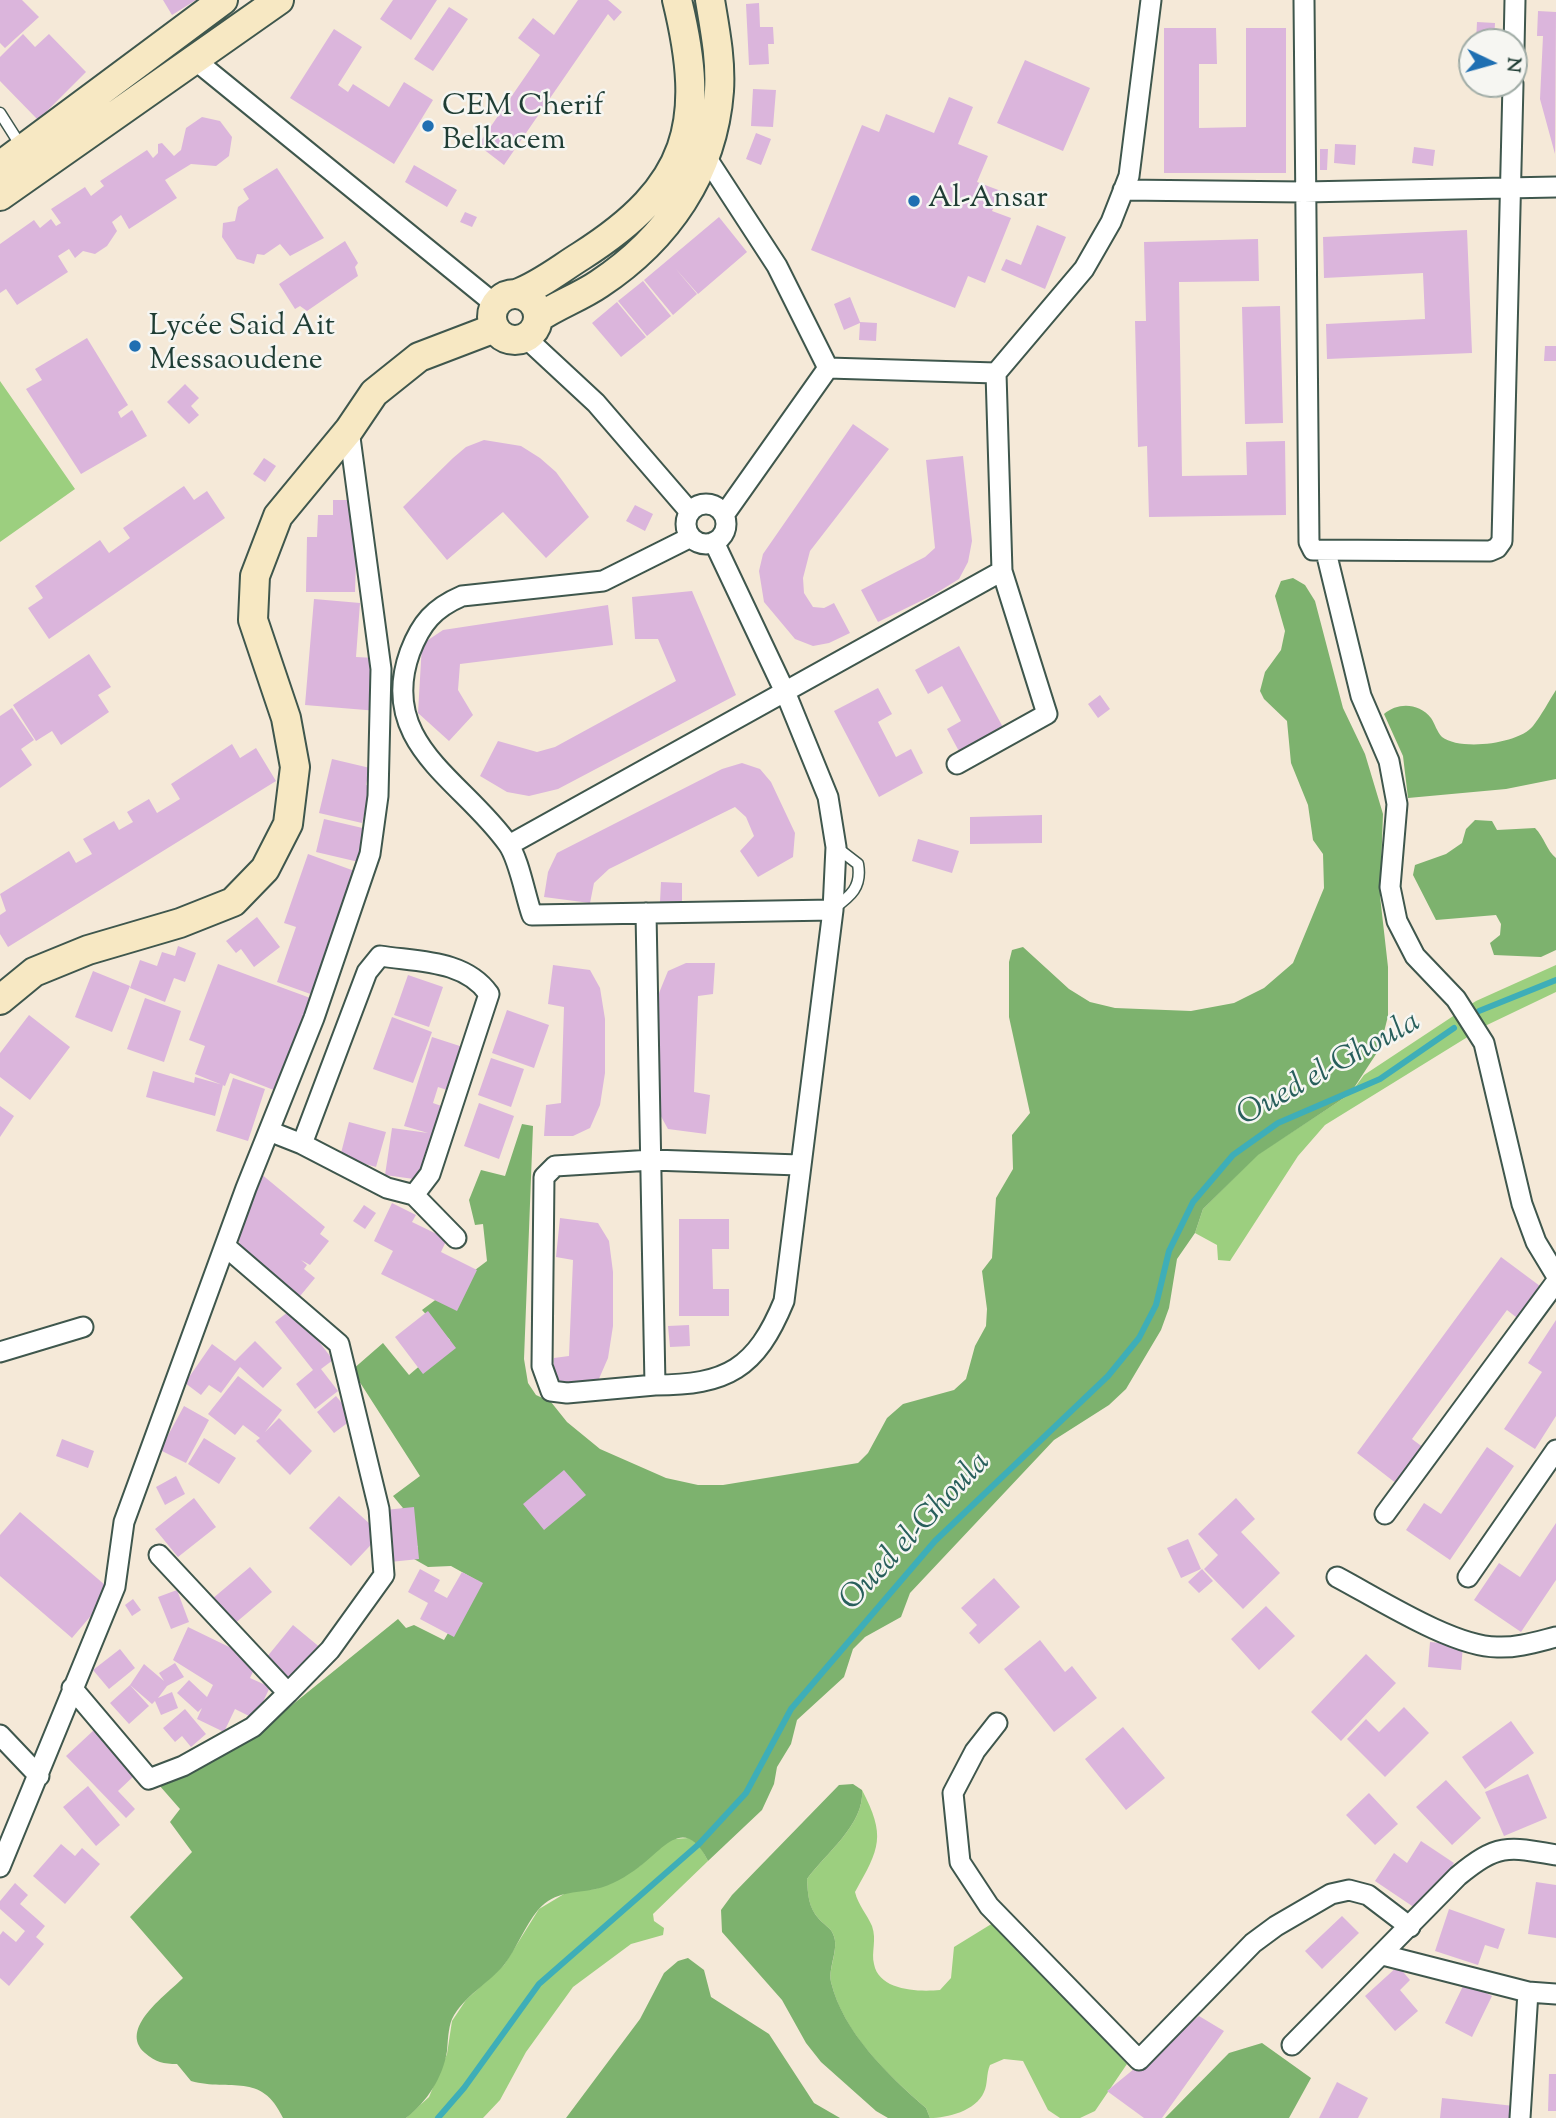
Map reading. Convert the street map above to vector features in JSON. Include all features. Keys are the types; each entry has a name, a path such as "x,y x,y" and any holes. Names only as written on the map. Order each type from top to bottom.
{"main road":[{"path":"0,166 223,0"},
{"path":"0,196 279,0"},
{"path":"0,1000 34,972 88,950 180,923 233,902 265,869 288,824 295,767 286,718 253,620 255,576 278,516 349,430 374,393 419,358 502,309 594,247 645,207 669,173 687,139 693,93 687,41 677,0"},
{"path":"502,309 505,338 532,328 600,284 650,242 678,212 706,157 719,90 718,52 710,0"},
{"path":"502,309 534,304 532,328"}],"street":[{"path":"957,764 1047,714 1002,571 996,373 1084,269 1111,222 1129,176 1151,0"},
{"path":"1304,0 1309,542 1313,550 1490,551 1497,548 1502,541 1513,98"},
{"path":"1514,28 1515,0"},
{"path":"195,60 502,309"},
{"path":"706,157 777,266 828,368"},
{"path":"1123,190 1304,192 1556,187"},
{"path":"532,328 690,512"},
{"path":"828,368 996,373"},
{"path":"724,515 708,504 690,512 686,525 691,537 702,544 714,542 726,528 724,515 828,368"},
{"path":"2,1860 116,1587 124,1522 225,1246 314,1018 370,854 378,796 381,669 349,430"},
{"path":"691,537 603,581 462,596 443,604 424,621 402,675 405,718 415,738 438,768 509,845 532,915 833,909"},
{"path":"714,542 786,694 828,797 836,847 833,909 784,1301 770,1336 744,1363 721,1378 696,1385 655,1385 559,1394 551,1391 542,1366 544,1177 555,1166 652,1160 799,1165"},
{"path":"1326,552 1362,696 1389,761 1397,804 1390,887 1397,920 1415,956 1456,999 1484,1043 1521,1205 1535,1242 1556,1275"},
{"path":"509,845 786,694 1002,571"},
{"path":"646,913 655,1385"},
{"path":"302,1144 313,1107 367,972 380,956 459,969 480,982 489,994 430,1174 414,1195"},
{"path":"269,1131 302,1144 387,1188 414,1195 456,1238"},
{"path":"72,1688 149,1779 183,1766 253,1727 330,1650 384,1575 379,1508 339,1344 225,1246"},
{"path":"1385,1514 1556,1282"},
{"path":"0,1352 83,1327"},
{"path":"1468,1577 1556,1450"},
{"path":"159,1555 288,1693"},
{"path":"1337,1577 1467,1643 1495,1648 1522,1646 1556,1637"},
{"path":"998,1723 975,1751 953,1793 960,1862 989,1906 1139,2060 1265,1933 1331,1894 1349,1890 1368,1895 1410,1927"},
{"path":"0,1735 39,1776"},
{"path":"1292,2045 1458,1877 1486,1853 1519,1848 1556,1855"},
{"path":"1383,1955 1528,1992 1556,1994"},
{"path":"1520,2118 1528,1992"}],"lane":[{"path":"0,113 23,150"}],"green space":[{"path":"0,381 75,489 0,542"},
{"path":"1293,578 1305,585 1315,601 1343,708 1365,754 1383,814 1380,896 1388,967 1388,1016 1380,1048 1350,1094 1258,1155 1203,1209 1195,1233 1177,1259 1169,1308 1161,1330 1126,1389 1109,1405 1054,1440 910,1593 901,1617 865,1637 853,1649 844,1677 797,1720 791,1744 777,1767 774,1784 762,1810 708,1861 691,1840 683,1837 675,1839 619,1880 602,1888 558,1896 538,1910 504,1965 457,2011 452,2019 445,2061 438,2079 427,2097 406,2118 283,2118 274,2103 255,2089 191,2081 177,2064 160,2062 145,2053 138,2044 140,2023 156,2003 183,1978 130,1917 192,1852 170,1822 180,1809 159,1785 173,1780 287,1709 398,1619 406,1628 414,1625 444,1640 478,1581 451,1566 428,1567 407,1555 418,1547 395,1513 403,1508 393,1496 420,1476 352,1370 383,1343 409,1375 450,1340 422,1310 487,1261 483,1224 475,1225 469,1200 481,1170 505,1176 522,1124 533,1126 524,1359 528,1383 536,1395 551,1402 567,1422 600,1449 666,1478 698,1485 723,1485 858,1463 868,1453 887,1418 903,1404 954,1390 966,1379 975,1346 986,1326 987,1309 982,1271 992,1258 996,1198 1013,1169 1012,1135 1030,1113 1009,1017 1009,962 1012,950 1023,947 1069,989 1090,1002 1115,1008 1191,1011 1234,1003 1264,988 1293,963 1324,888 1323,854 1313,840 1308,805 1291,763 1287,721 1264,699 1260,691 1265,672 1281,650 1285,631 1275,596 1281,581"},
{"path":"1556,690 1556,779 1506,789 1408,798 1403,756 1384,714 1396,707 1415,707 1431,718 1442,737 1462,744 1489,744 1526,732 1536,722"},
{"path":"1475,820 1492,821 1497,830 1535,828 1556,858 1556,950 1541,957 1494,955 1490,943 1500,935 1501,924 1496,915 1436,920 1413,875 1415,865 1446,854 1462,843 1466,829"},
{"path":"1556,965 1556,992 1487,1025 1325,1125 1298,1156 1230,1261 1218,1260 1217,1245 1195,1233 1203,1209 1257,1155 1350,1094 1364,1075 1476,1001"},
{"path":"853,1784 862,1790 857,1815 851,1827 807,1879 809,1900 815,1914 831,1930 835,1939 831,1982 846,2018 882,2067 926,2108 930,2118 888,2118 876,2111 821,2062 806,2043 782,2000 722,1932 721,1910 732,1895 839,1785"},
{"path":"862,1790 875,1819 877,1842 875,1853 855,1892 872,1926 873,1959 877,1973 883,1980 901,1988 940,1990 951,1978 954,1947 993,1923 1127,2064 1095,2111 1080,2118 1060,2118 1048,2110 1023,2061 1004,2059 990,2065 985,2089 975,2104 952,2115 930,2118 926,2108 882,2067 856,2036 837,2001 831,1982 835,1939 831,1930 813,1910 808,1896 807,1879 851,1827 861,1803"},
{"path":"689,1838 699,1844 708,1861 653,1914 654,1921 664,1928 663,1935 631,1944 573,1987 526,2052 500,2100 483,2118 406,2118 429,2097 447,2054 452,2021 466,2000 504,1965 539,1909 569,1891 596,1889 640,1866 662,1844 672,1839"},
{"path":"688,1958 704,1970 711,1997 769,2034 814,2103 840,2118 566,2118 640,2019 664,1973 678,1961"},
{"path":"1262,2043 1311,2078 1289,2118 1165,2118 1229,2053"}],"building":[{"path":"0,0 22,0 39,17 5,48 0,43"},
{"path":"163,0 196,0 172,15"},
{"path":"393,0 437,0 411,40 380,19"},
{"path":"578,0 608,0 622,12 614,21 608,14 504,165 478,145 540,55 518,38 533,18 554,35"},
{"path":"759,3 760,27 773,27 774,44 768,44 769,64 749,65 746,4"},
{"path":"449,7 468,19 433,71 414,59"},
{"path":"1538,11 1556,12 1555,154 1540,99 1543,36 1537,36"},
{"path":"1477,22 1495,23 1495,28 1477,28"},
{"path":"1164,28 1216,28 1217,64 1199,64 1199,128 1246,127 1246,28 1286,28 1286,173 1164,173"},
{"path":"334,29 362,47 338,85 348,92 353,84 389,107 404,82 433,100 394,164 290,98"},
{"path":"23,34 35,47 49,34 86,72 38,120 0,81 0,57"},
{"path":"1025,60 1090,88 1063,151 997,123"},
{"path":"753,89 776,90 773,127 751,126"},
{"name":"Al-Ansar","path":"949,97 973,107 958,144 988,156 977,182 1001,191 992,211 1011,218 985,283 968,276 955,308 811,250 862,125 879,132 886,114 934,133"},
{"path":"202,117 220,121 232,137 229,156 216,166 191,164 165,180 177,198 129,229 121,215 112,222 117,231 107,246 95,254 83,251 75,258 69,249 58,256 68,272 17,305 6,289 0,293 0,244 34,220 40,228 51,219 56,226 61,223 51,209 85,187 91,196 104,186 100,181 147,150 153,158 158,153 158,144 162,143 174,156 181,150 186,128"},
{"path":"756,133 771,139 761,165 746,159"},
{"path":"1335,144 1356,145 1355,165 1334,163"},
{"path":"1414,147 1435,150 1433,166 1412,163"},
{"path":"1320,149 1328,149 1327,170 1320,170"},
{"path":"414,165 457,190 447,207 405,182"},
{"path":"277,168 324,238 290,256 280,244 264,255 257,254 254,264 237,259 222,237 223,223 235,221 238,207 249,199 243,189"},
{"path":"465,212 477,217 472,227 460,222"},
{"path":"719,217 747,252 698,294 675,268 697,294 673,315 644,280"},
{"path":"1037,225 1066,237 1045,289 1001,270 1006,259 1021,265"},
{"path":"1467,230 1472,353 1327,359 1326,324 1425,319 1423,273 1324,278 1323,237"},
{"path":"1258,239 1259,281 1179,282 1182,476 1247,475 1246,442 1285,441 1286,515 1149,517 1147,446 1138,447 1135,321 1146,321 1144,242"},
{"path":"345,241 358,263 355,267 358,276 307,311 300,306 295,309 279,284"},
{"path":"643,281 671,316 647,336 618,301"},
{"path":"850,297 860,322 877,323 876,341 859,340 860,323 844,330 834,304"},
{"path":"617,302 646,337 621,357 592,323"},
{"path":"1280,306 1283,423 1245,424 1242,307"},
{"path":"87,338 128,405 118,412 121,418 132,410 147,436 81,474 26,389 42,380 35,369"},
{"path":"1545,346 1556,346 1556,361 1544,361"},
{"path":"185,384 199,398 191,406 199,415 189,424 167,402"},
{"path":"853,424 889,449 810,551 803,578 804,593 813,607 824,608 834,603 850,633 829,643 813,646 795,639 764,602 759,571 763,554"},
{"path":"484,440 521,446 540,458 556,472 589,517 546,558 503,512 447,560 403,507 466,447"},
{"path":"963,456 972,541 968,562 959,579 878,622 861,590 925,557 935,548 926,460"},
{"path":"264,458 276,466 265,482 253,474"},
{"path":"184,486 194,500 207,491 225,518 49,639 28,608 43,598 35,586 100,540 109,553 130,538 123,528"},
{"path":"333,500 358,500 355,592 306,592 307,537 317,537 318,515 333,515"},
{"path":"635,505 653,514 645,531 626,521"},
{"path":"692,591 736,695 558,789 529,796 507,792 480,776 498,741 537,752 555,747 676,681 658,639 635,639 632,597"},
{"path":"314,599 360,603 356,657 375,658 378,711 305,705"},
{"path":"608,605 613,645 460,664 458,690 473,715 449,741 418,713 422,644 443,630"},
{"path":"959,646 1005,731 961,755 947,729 961,721 942,686 928,694 915,670"},
{"path":"89,654 111,687 98,695 109,712 61,745 52,731 36,741 13,705"},
{"path":"878,688 892,714 878,722 896,757 911,749 923,773 879,797 834,711"},
{"path":"1100,695 1110,709 1098,718 1088,704"},
{"path":"12,708 34,740 21,749 32,765 0,788 0,716"},
{"path":"232,744 240,758 256,748 276,781 8,947 0,934 0,915 6,911 0,894 69,851 76,863 92,854 83,839 114,821 119,830 133,822 127,812 149,799 157,813 180,799 171,784"},
{"path":"332,759 370,768 366,785 371,786 362,823 319,813"},
{"path":"742,763 760,769 771,782 795,833 793,857 758,877 740,851 754,836 746,817 735,807 609,869 594,883 590,903 544,897 548,872 557,853 722,769"},
{"path":"1042,815 1042,843 970,844 970,817"},
{"path":"324,819 371,830 363,863 316,852"},
{"path":"918,839 959,851 952,873 912,861"},
{"path":"308,854 360,873 316,996 277,982 296,927 284,923"},
{"path":"661,882 682,883 682,903 660,902"},
{"path":"257,917 280,947 254,967 241,949 236,953 226,941"},
{"path":"178,946 196,953 185,982 174,978 165,1002 130,988 140,960 157,966 162,952 175,956"},
{"path":"686,963 715,963 713,994 698,996 694,1092 710,1095 706,1134 668,1129 658,1111 654,1026 659,993 668,971"},
{"path":"218,964 313,999 279,1092 230,1073 225,1086 195,1074 205,1046 189,1040"},
{"path":"553,965 590,970 600,988 605,1019 605,1073 600,1105 590,1128 573,1136 544,1136 546,1105 561,1103 564,1007 548,1004"},
{"path":"93,971 130,986 112,1032 75,1017"},
{"path":"408,975 443,987 429,1027 394,1015"},
{"path":"145,998 181,1011 164,1062 127,1049"},
{"path":"507,1010 549,1025 534,1068 492,1053"},
{"path":"29,1015 70,1047 30,1100 0,1077 0,1053"},
{"path":"392,1017 432,1032 413,1083 373,1069"},
{"path":"432,1037 466,1048 453,1092 438,1087 433,1103 447,1108 433,1156 425,1155 421,1180 385,1175 392,1128 428,1133 404,1126"},
{"path":"491,1058 524,1069 511,1107 478,1095"},
{"path":"153,1071 194,1083 195,1077 223,1085 215,1116 146,1097"},
{"path":"233,1078 265,1089 248,1141 216,1131"},
{"path":"479,1103 514,1116 499,1159 464,1146"},
{"path":"0,1106 14,1116 0,1137"},
{"path":"349,1122 386,1132 376,1167 340,1157"},
{"path":"260,1173 325,1227 320,1234 329,1241 310,1265 301,1260 307,1265 304,1269 315,1278 296,1301 234,1250 240,1244 234,1229 254,1199 251,1197 255,1192 249,1187"},
{"path":"392,1203 416,1215 412,1222 447,1239 441,1252 477,1270 457,1311 381,1274 393,1251 374,1241"},
{"path":"364,1205 376,1213 365,1229 353,1221"},
{"path":"560,1218 598,1223 609,1241 613,1272 613,1326 608,1358 598,1381 552,1389 554,1358 569,1356 573,1260 556,1257"},
{"path":"679,1219 729,1219 729,1249 712,1249 713,1289 729,1289 729,1316 679,1316"},
{"path":"1501,1257 1544,1289 1521,1321 1507,1310 1412,1439 1424,1448 1397,1484 1357,1453"},
{"path":"293,1308 333,1360 321,1369 338,1391 315,1409 296,1384 313,1370 275,1322"},
{"path":"428,1311 456,1348 423,1374 395,1337"},
{"path":"1556,1320 1556,1416 1535,1449 1504,1429 1542,1372 1528,1363"},
{"path":"689,1325 690,1346 670,1347 668,1326"},
{"path":"255,1341 282,1368 263,1388 240,1367 221,1393 209,1385 201,1395 185,1383 212,1344 235,1361"},
{"path":"238,1376 282,1410 265,1432 279,1418 312,1451 290,1475 256,1441 260,1438 243,1425 235,1435 208,1414"},
{"path":"336,1396 354,1418 334,1433 317,1412"},
{"path":"184,1406 209,1420 186,1463 160,1450"},
{"path":"204,1438 236,1458 219,1484 188,1464"},
{"path":"62,1439 94,1451 88,1468 56,1456"},
{"path":"1487,1447 1514,1466 1450,1560 1406,1530 1424,1503 1441,1514"},
{"path":"564,1470 586,1495 544,1530 523,1504"},
{"path":"176,1476 185,1494 165,1505 156,1487"},
{"path":"339,1496 381,1534 351,1566 309,1528"},
{"path":"194,1498 216,1527 178,1557 155,1529"},
{"path":"1236,1498 1255,1519 1241,1532 1280,1573 1243,1609 1204,1569 1218,1555 1198,1534"},
{"path":"414,1507 419,1559 390,1562 385,1510"},
{"path":"20,1512 112,1591 72,1638 0,1576 0,1535"},
{"path":"1556,1523 1556,1580 1521,1632 1474,1600 1499,1563 1520,1577"},
{"path":"1188,1539 1201,1569 1181,1578 1167,1548"},
{"path":"250,1567 272,1592 233,1625 212,1599"},
{"path":"420,1569 440,1580 434,1591 447,1598 462,1572 483,1583 454,1637 420,1619 428,1603 408,1592"},
{"path":"1202,1569 1213,1581 1199,1593 1188,1582"},
{"path":"994,1578 1020,1607 979,1644 969,1633 977,1625 961,1608"},
{"path":"177,1590 189,1622 171,1629 158,1597"},
{"path":"133,1599 141,1610 132,1616 125,1605"},
{"path":"1266,1606 1295,1636 1259,1670 1231,1639"},
{"path":"293,1625 322,1649 292,1687 262,1663"},
{"path":"188,1627 258,1661 250,1678 270,1687 255,1719 235,1709 224,1732 197,1719 202,1708 198,1712 177,1693 189,1680 207,1697 213,1685 173,1660"},
{"path":"1040,1640 1065,1672 1072,1666 1097,1698 1054,1732 1004,1669"},
{"path":"1430,1642 1463,1645 1461,1670 1428,1667"},
{"path":"120,1649 135,1668 109,1689 93,1670"},
{"path":"1366,1654 1396,1683 1341,1741 1311,1712"},
{"path":"175,1663 184,1677 167,1686 158,1698 172,1692 178,1708 161,1715 155,1701 152,1704 130,1685 144,1664 164,1681 159,1673"},
{"path":"130,1685 149,1706 129,1724 110,1703"},
{"path":"1404,1707 1429,1733 1385,1777 1347,1739 1366,1719 1379,1732"},
{"path":"185,1709 206,1734 191,1747 182,1736 175,1742 163,1728"},
{"path":"1511,1721 1534,1753 1485,1789 1462,1757"},
{"path":"1123,1727 1165,1778 1126,1810 1085,1759"},
{"path":"94,1730 136,1774 118,1791 135,1809 126,1818 66,1756"},
{"path":"1528,1774 1547,1818 1504,1836 1485,1792"},
{"path":"1446,1780 1481,1818 1452,1845 1416,1807"},
{"path":"88,1786 120,1825 96,1846 63,1807"},
{"path":"1369,1793 1398,1824 1375,1845 1346,1815"},
{"path":"1421,1841 1454,1863 1421,1912 1375,1881 1394,1853 1407,1863"},
{"path":"61,1844 75,1856 82,1848 100,1864 65,1904 33,1876"},
{"path":"1536,1882 1556,1885 1556,1938 1528,1934"},
{"path":"15,1883 28,1895 20,1904 45,1926 36,1937 44,1944 9,1986 0,1978 0,1935 3,1931 16,1942 25,1931 0,1909 0,1901"},
{"path":"1449,1909 1505,1929 1498,1949 1485,1945 1478,1965 1435,1951"},
{"path":"1342,1916 1359,1933 1322,1969 1305,1951"},
{"path":"1398,1966 1410,1980 1400,1990 1418,2011 1395,2031 1365,1996"},
{"path":"1465,1982 1492,1996 1472,2037 1445,2023"},
{"path":"1199,2016 1224,2031 1162,2118 1144,2118 1107,2091"},
{"path":"1549,2074 1556,2074 1556,2111 1548,2111"},
{"path":"1337,2082 1368,2098 1358,2118 1319,2118"},
{"path":"1442,2098 1514,2106 1512,2118 1440,2118"}],"waterway":[{"name":"Oued el-Ghoula","path":"1479,1011 1556,980"},
{"name":"Oued el-Ghoula","path":"438,2118 464,2088 539,1984 699,1844 746,1793 791,1709 935,1541 1108,1376 1139,1338 1156,1305 1169,1251 1193,1202 1233,1155 1278,1123 1380,1079 1454,1028"}],"place":[{"name":"CEM Cherif Belkacem","path":"428,126"},
{"name":"Al-Ansar","path":"914,201"},
{"name":"Lycée Said Ait Messaoudene","path":"135,346"}]}
